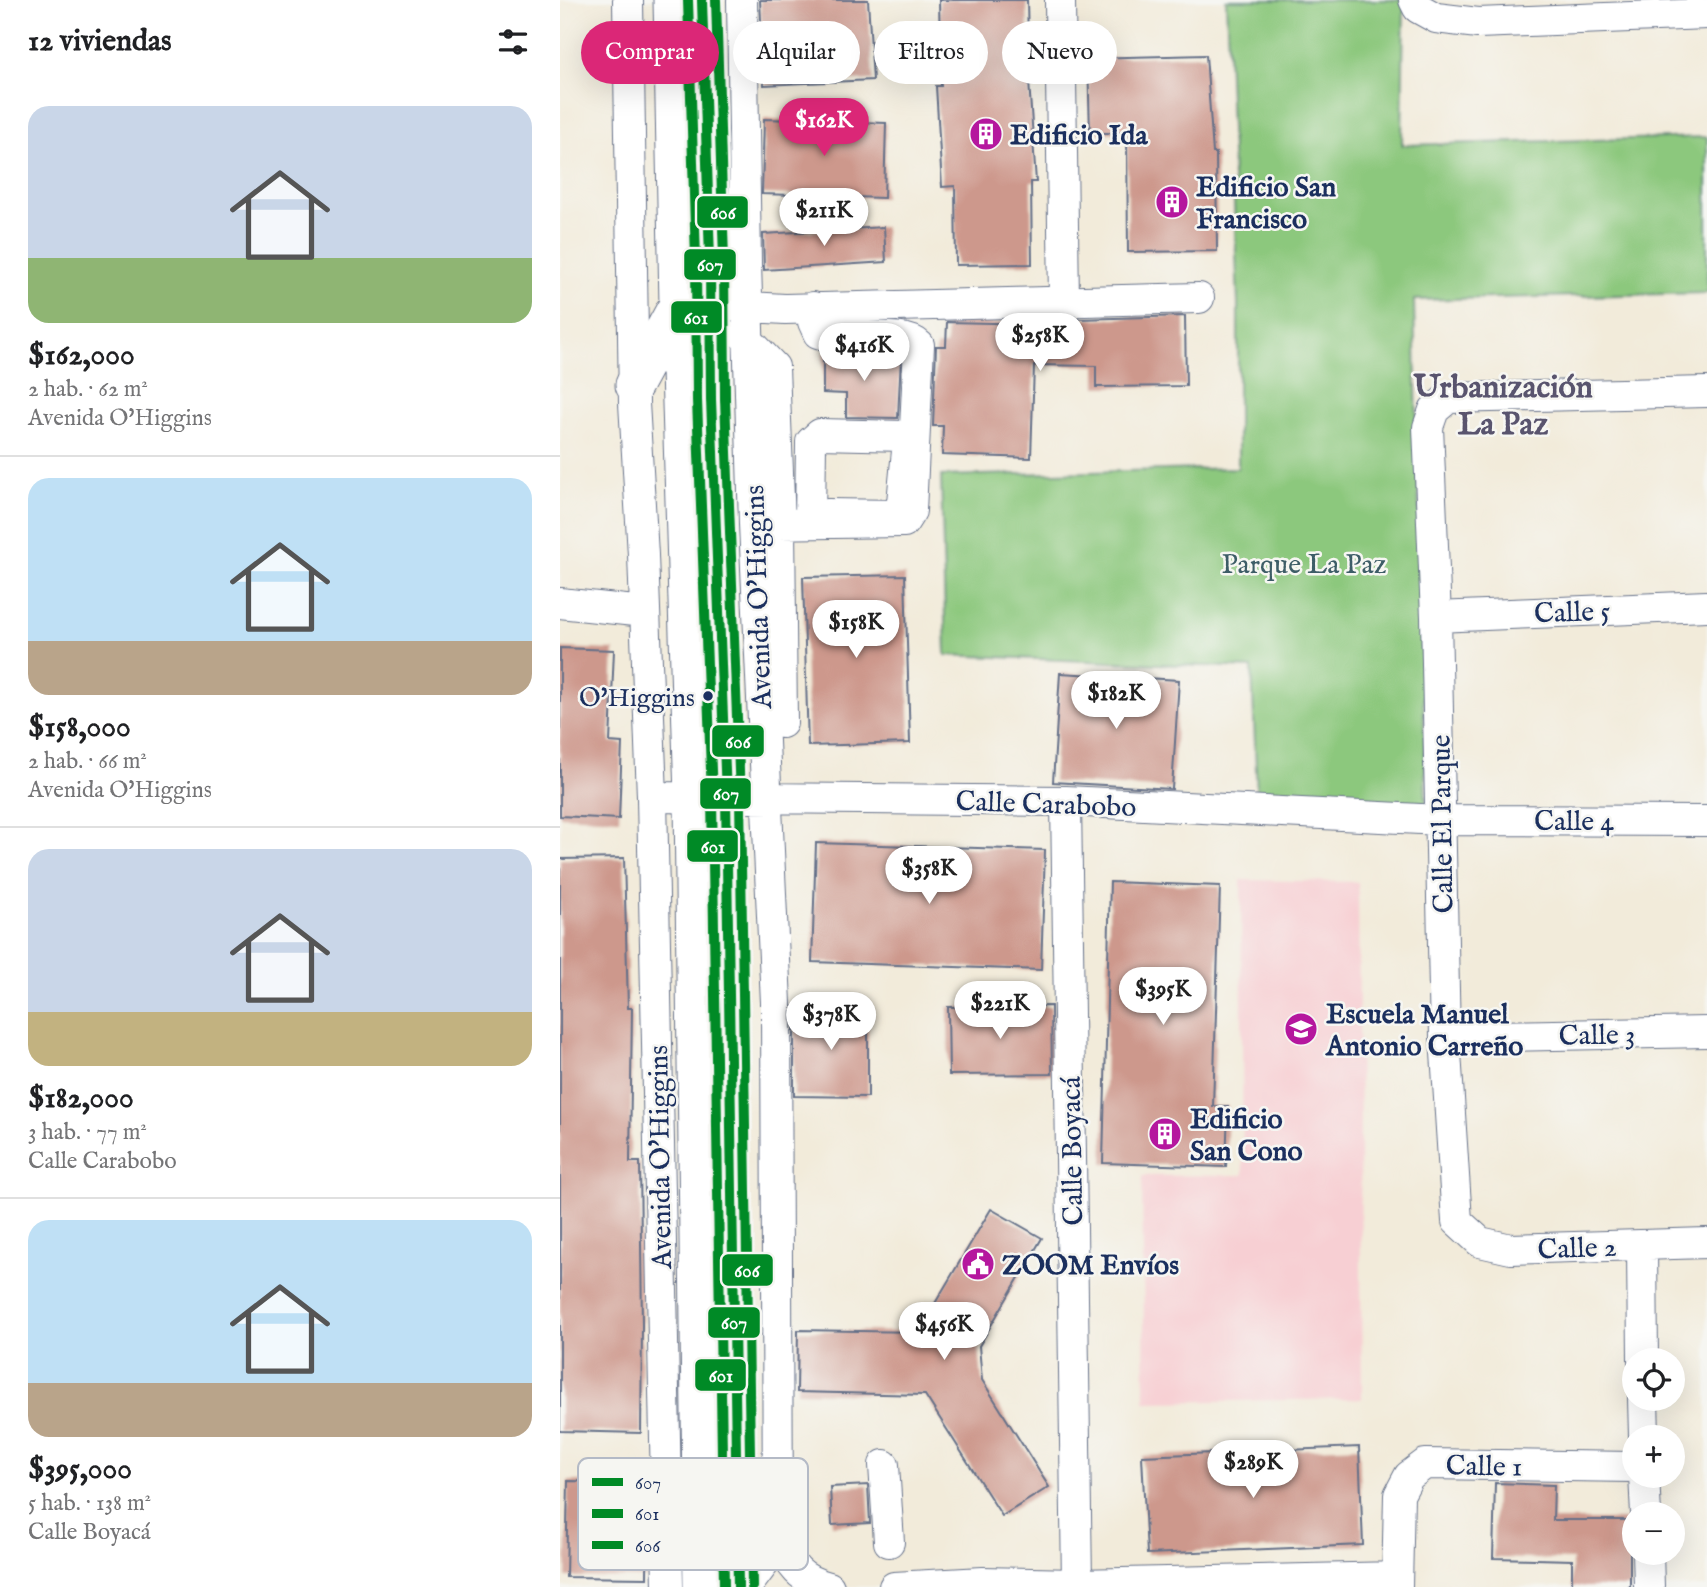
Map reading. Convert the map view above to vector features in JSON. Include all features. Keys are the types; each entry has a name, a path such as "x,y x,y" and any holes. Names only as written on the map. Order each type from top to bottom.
{"main road":[{"name":"Avenida O'Higgins","path":"672,0 694,305 710,399 710,798 703,1458"},
{"name":"Avenida O'Higgins","path":"694,305 702,0"},
{"path":"634,384 694,305"},
{"name":"Avenida O'Higgins","path":"710,798 735,1458"},
{"path":"740,1587 753,1570"}],"street":[{"name":"Avenida O'Higgins","path":"628,0 634,384 652,797 664,1458"},
{"path":"742,0 749,341"},
{"path":"1060,0 1064,302"},
{"path":"1414,0 1418,8 1436,18 1478,23 1707,14"},
{"path":"694,305 785,309 1199,298"},
{"path":"694,305 749,341 774,367 767,524 782,728 766,798 776,1003 778,1458"},
{"path":"767,524 904,522 911,511 919,345 908,338 830,338 818,333 813,322 813,307"},
{"name":"Calle El Parque","path":"1457,1221 1445,1037 1436,617 1428,427 1434,410 1448,398 1707,392"},
{"path":"820,433 900,434 908,440 901,513 827,514 810,523 811,442 814,437 820,433"},
{"path":"560,603 644,612"},
{"name":"Calle 5","path":"1436,617 1707,606"},
{"name":"Calle Carabobo","path":"652,797 1066,801 1440,820"},
{"name":"Calle Boyacá","path":"1066,801 1077,1584"},
{"name":"Calle 4","path":"1440,820 1707,821"},
{"name":"Calle 3","path":"1445,1037 1707,1032"},
{"name":"Calle 2","path":"1457,1221 1480,1242 1511,1249 1707,1243"},
{"path":"1642,1245 1643,1348"},
{"name":"Calle 1","path":"1397,1582 1399,1495 1409,1476 1425,1464 1622,1467"},
{"path":"884,1465 889,1542"},
{"path":"1648,1565 1649,1587"},
{"path":"678,1570 694,1587"},
{"path":"797,1570 811,1583 830,1587"},
{"path":"894,1587 983,1582 1397,1582"}],"shaded area":[{"name":"Escuela Manuel Antonio Carreño","path":"1241,880 1358,882 1362,1399 1145,1402 1142,1176 1243,1175"}],"green space":[{"name":"Parque La Paz","path":"1226,0 1404,0 1402,145 1707,137 1707,293 1414,300 1426,807 1257,795 1252,668 946,655 941,476 1238,468 1238,304"}],"building":[{"path":"760,0 868,0 873,80 860,81 860,21 761,21"},
{"path":"939,0 1027,0 1028,21 1002,21 1002,84 1029,84 1036,182 1031,182 1032,264 956,265 955,186 942,187 936,86 988,84 988,21 939,21"},
{"path":"1206,55 1213,153 1216,153 1217,251 1128,252 1127,133 1090,133 1089,84 1117,84 1117,57"},
{"path":"764,119 886,123 884,198 762,194"},
{"path":"884,227 886,262 764,270 763,234"},
{"path":"1185,316 1186,386 1096,387 1096,366 1034,365 1031,458 942,455 943,426 933,426 936,346 946,346 947,322 1044,324 1044,320"},
{"path":"823,352 901,356 898,418 846,417 846,394 823,393"},
{"path":"905,575 910,743 808,746 803,577"},
{"path":"560,648 614,650 610,742 622,743 619,819 560,816"},
{"path":"1060,673 1179,680 1172,789 1053,782"},
{"path":"816,843 1045,850 1041,970 812,962"},
{"path":"624,858 628,1008 632,1008 630,1162 640,1162 641,1433 560,1431 560,859"},
{"path":"1110,882 1220,886 1213,1106 1228,1106 1226,1167 1103,1163"},
{"path":"1051,1006 1052,1074 949,1075 948,1007"},
{"path":"794,1007 868,1008 868,1097 794,1096"},
{"path":"991,1209 1042,1238 979,1346 982,1380 1049,1487 1002,1516 925,1395 797,1392 798,1330 918,1332"},
{"path":"1359,1447 1363,1545 1147,1554 1142,1456"},
{"path":"568,1481 578,1481 578,1570 647,1570 647,1578 566,1577"},
{"path":"1495,1483 1554,1485 1553,1520 1622,1520 1622,1565 1630,1565 1630,1587 1572,1587 1572,1560 1493,1558"},
{"path":"868,1485 870,1523 832,1525 830,1487"}],"transit line":[{"name":"601","path":"688,0 696,260 697,400 712,797 722,1458"},
{"name":"607","path":"702,0 710,260 711,399 726,797 736,1458"},
{"name":"606","path":"716,0 724,260 725,399 740,797 750,1458"},
{"name":"601","path":"724,1570 724,1587"},
{"name":"607","path":"738,1570 738,1587"},
{"name":"606","path":"752,1570 752,1587"}],"place":[{"name":"Edificio Ida","path":"986,134"},
{"name":"Edificio San Francisco","path":"1172,202"},
{"name":"O'Higgins","path":"708,696"},
{"name":"Escuela Manuel Antonio Carreño","path":"1301,1029"},
{"name":"Edificio San Cono","path":"1165,1134"},
{"name":"ZOOM Envíos","path":"978,1264"}],"district":[{"name":"Urbanización La Paz","path":"1503,404"}]}
